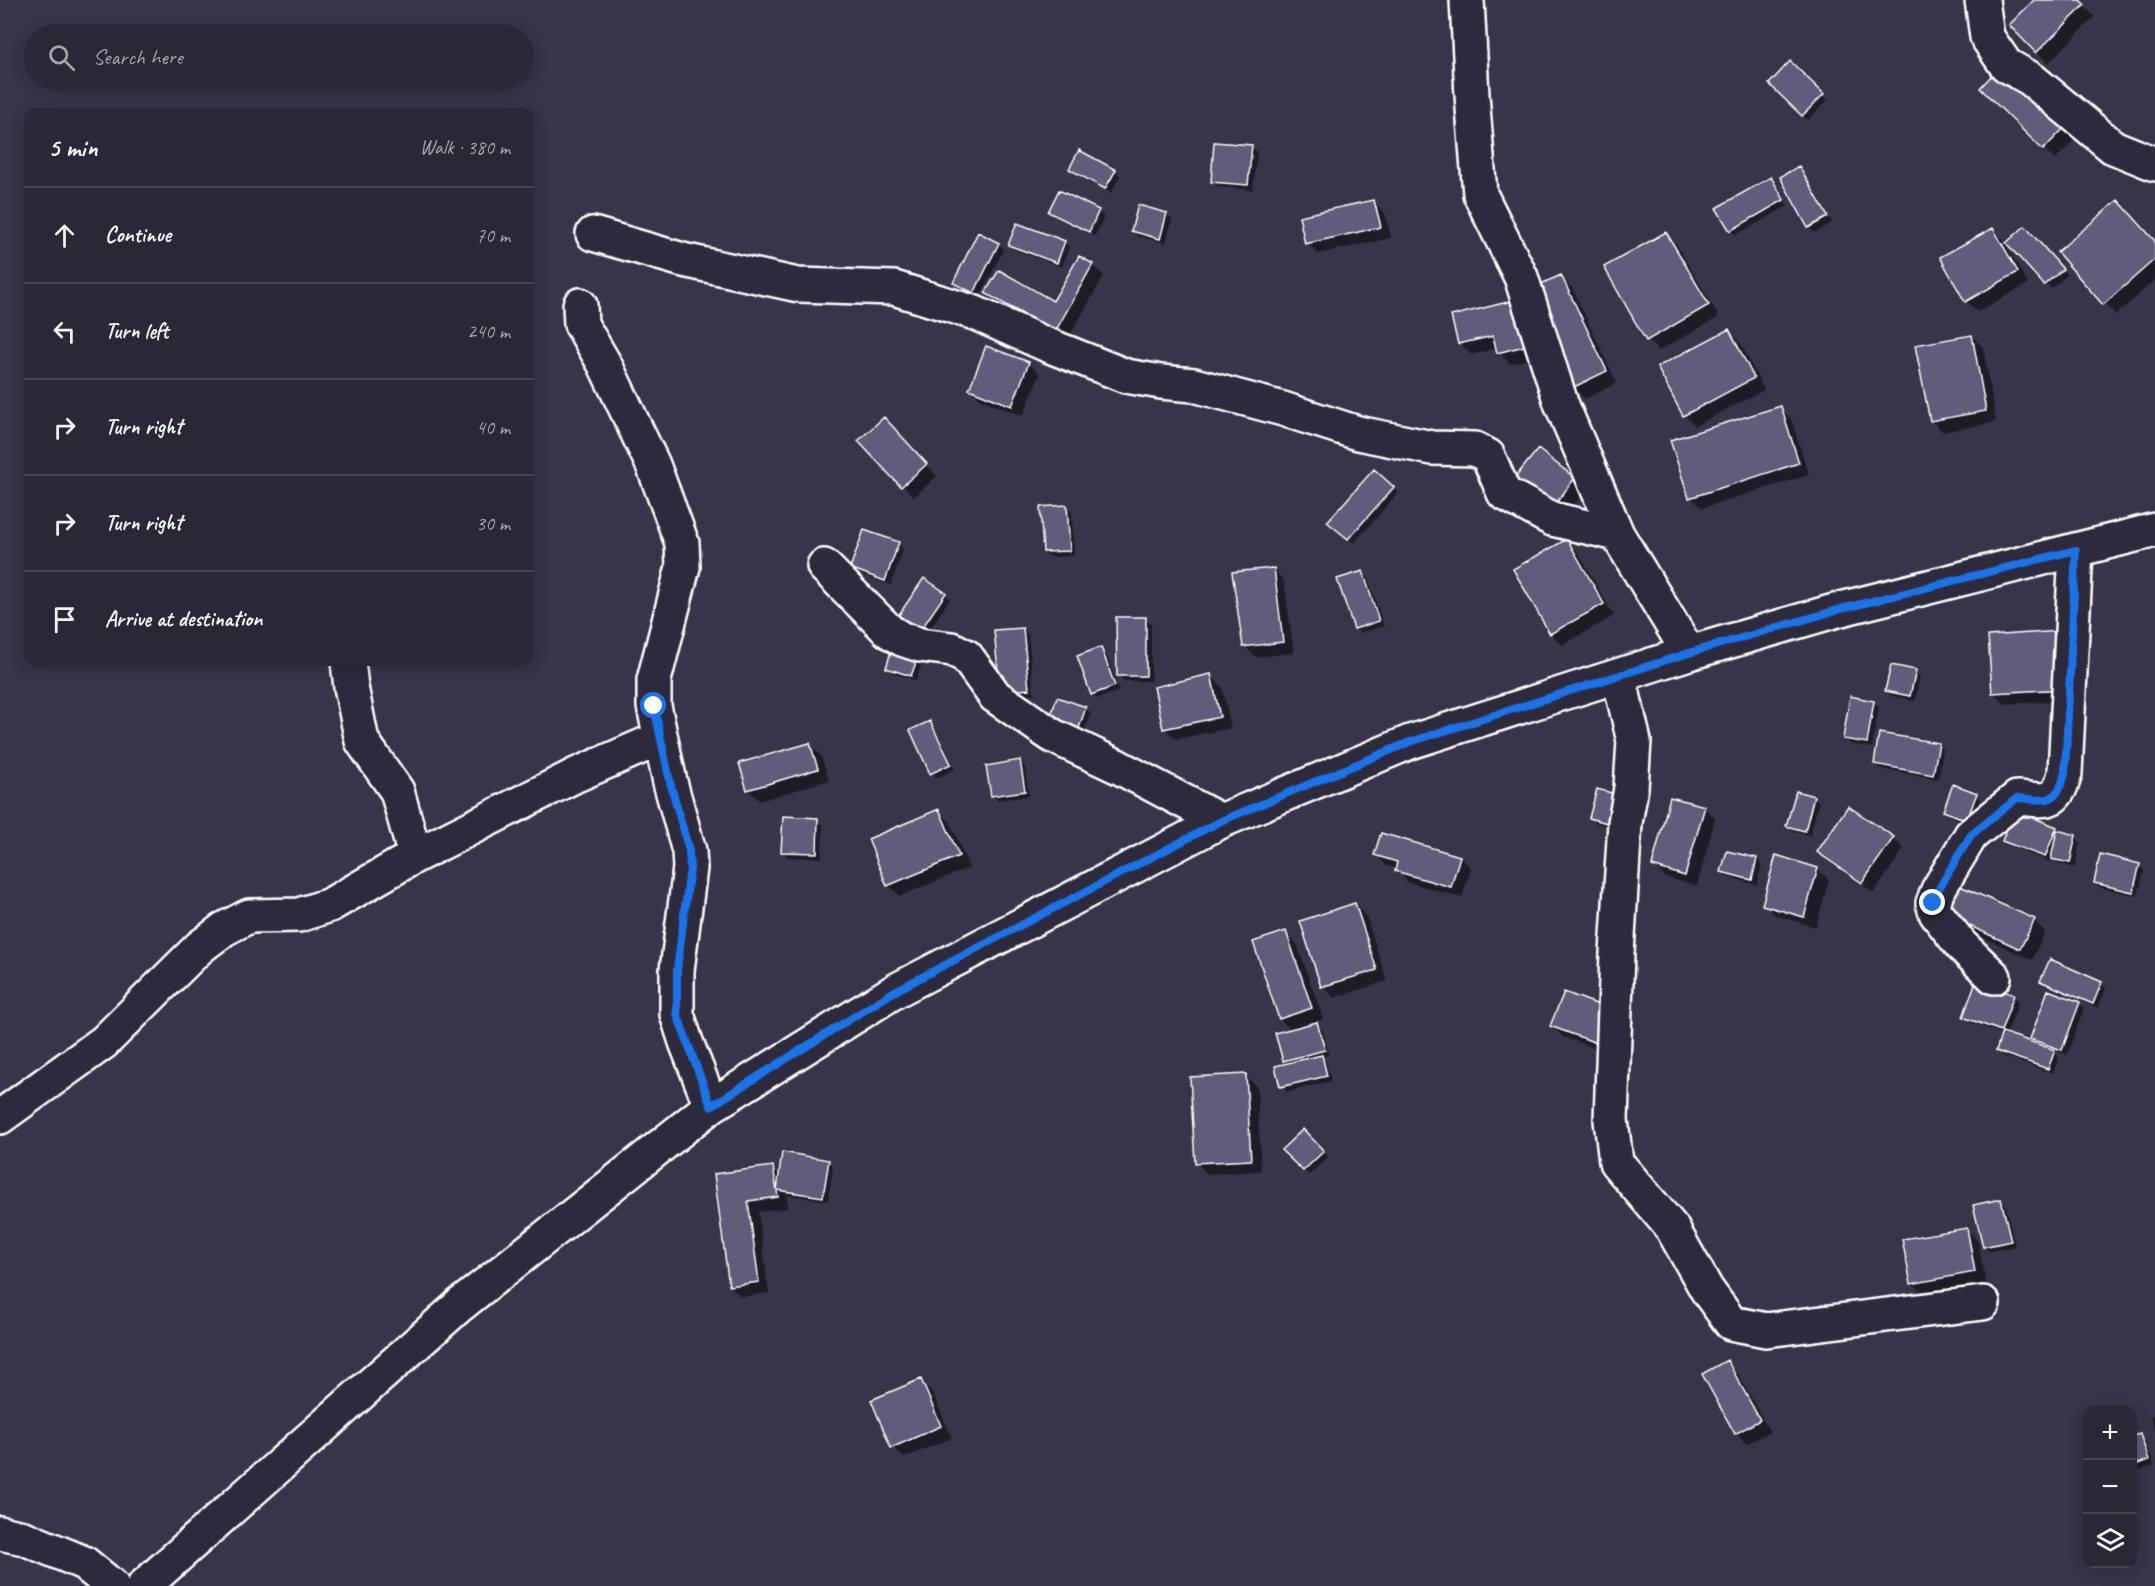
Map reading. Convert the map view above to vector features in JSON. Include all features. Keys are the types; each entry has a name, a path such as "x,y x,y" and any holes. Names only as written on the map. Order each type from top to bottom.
{"street":[{"path":"1467,0 1480,194 1521,277 1561,404 1617,534 1689,653"},
{"path":"1982,0 1987,37 2006,65 2031,79 2113,147 2155,164"},
{"path":"593,234 682,260 798,285 894,288 975,313 1126,376 1194,385 1283,409 1358,433 1432,448 1475,450 1488,456 1504,493 1552,519 1617,534"},
{"path":"580,305 581,324 605,365 652,465 682,543 683,567 654,680 654,706 670,782 689,851 690,868 677,970 677,1014 711,1106"},
{"path":"144,1586 460,1305 711,1106 895,991 1221,821 1410,742 1689,653 1841,609 2155,531"},
{"path":"1994,977 1961,945 1936,913 1933,903 1938,890 1971,835 2017,798 2045,800 2054,797 2061,789 2065,773 2076,550"},
{"path":"824,566 889,631 902,639 920,645 952,649 966,656 994,696 1053,736 1117,766 1221,821"},
{"path":"349,666 362,741 397,791 415,856"},
{"path":"1619,677 1634,741 1631,788 1625,823 1617,953 1611,1120 1616,1162 1672,1228 1707,1290 1731,1323 1766,1330 1983,1303"},
{"path":"0,1116 104,1042 200,947 224,929 249,916 298,915 330,905 415,856 576,775 661,738"},
{"path":"0,1533 24,1538 84,1563 112,1586"}],"building":[{"path":"2034,0 2080,0 2085,5 2036,53 2009,25"},
{"path":"1790,61 1824,94 1802,116 1769,84"},
{"path":"2003,63 2067,125 2043,150 1980,88"},
{"path":"1214,142 1252,145 1248,185 1211,182"},
{"path":"1079,150 1116,170 1105,189 1069,169"},
{"path":"1799,166 1828,217 1808,228 1780,177"},
{"path":"1771,177 1784,200 1730,231 1716,208"},
{"path":"1059,190 1099,210 1089,232 1048,212"},
{"path":"1374,200 1381,227 1305,244 1299,216"},
{"path":"2118,200 2155,241 2155,259 2103,305 2057,252"},
{"path":"1138,205 1167,213 1160,239 1131,231"},
{"path":"1017,223 1065,241 1057,263 1008,245"},
{"path":"2025,226 2063,269 2044,285 2006,243"},
{"path":"1993,228 2018,272 1965,302 1940,257"},
{"path":"978,232 999,243 974,293 953,283"},
{"path":"1666,232 1709,305 1646,341 1604,267"},
{"path":"1079,256 1093,264 1055,332 985,293 999,270 1053,301"},
{"path":"1561,275 1607,371 1572,388 1525,291"},
{"path":"1520,299 1532,344 1497,353 1493,336 1458,344 1451,316"},
{"path":"1729,329 1754,378 1683,416 1657,367"},
{"path":"1972,335 1986,411 1930,421 1915,345"},
{"path":"986,346 1029,362 1012,406 969,389"},
{"path":"1781,406 1799,463 1689,498 1670,440"},
{"path":"884,417 927,464 901,487 858,441"},
{"path":"1538,449 1575,478 1550,511 1513,480"},
{"path":"1374,469 1394,487 1348,539 1327,522"},
{"path":"1067,505 1070,551 1043,552 1040,507"},
{"path":"864,530 899,542 885,581 850,568"},
{"path":"1567,539 1604,604 1550,634 1513,569"},
{"path":"1274,568 1283,642 1243,647 1232,572"},
{"path":"1363,571 1379,621 1354,629 1337,579"},
{"path":"924,578 946,593 920,631 898,616"},
{"path":"1116,617 1146,617 1146,676 1117,676"},
{"path":"1023,628 1029,689 1000,692 994,630"},
{"path":"2061,631 2065,689 1992,693 1988,636"},
{"path":"893,645 919,654 911,676 886,668"},
{"path":"1101,647 1115,686 1091,695 1077,656"},
{"path":"1891,665 1916,670 1910,696 1885,691"},
{"path":"1211,674 1220,717 1163,729 1154,687"},
{"path":"1850,696 1874,701 1867,743 1843,739"},
{"path":"1057,697 1086,707 1078,731 1049,721"},
{"path":"930,721 951,764 930,774 910,730"},
{"path":"1879,733 1939,743 1933,775 1874,764"},
{"path":"810,743 818,769 747,790 739,763"},
{"path":"1020,760 1025,791 991,796 986,766"},
{"path":"1953,784 1977,793 1967,820 1943,811"},
{"path":"1597,789 1626,797 1618,826 1589,818"},
{"path":"1796,791 1814,796 1805,831 1786,826"},
{"path":"1670,797 1705,806 1685,876 1652,866"},
{"path":"1848,806 1894,837 1862,883 1817,852"},
{"path":"939,809 959,856 887,886 868,839"},
{"path":"2014,810 2057,827 2045,857 2002,841"},
{"path":"783,816 818,818 817,853 781,852"},
{"path":"2057,830 2076,835 2070,863 2051,859"},
{"path":"1381,833 1460,856 1451,887 1395,871 1397,862 1374,855"},
{"path":"1727,851 1757,858 1752,880 1721,872"},
{"path":"2100,854 2140,864 2133,892 2094,883"},
{"path":"1776,855 1818,868 1804,917 1762,905"},
{"path":"1960,886 2035,919 2020,949 1946,915"},
{"path":"1355,903 1377,970 1321,987 1300,921"},
{"path":"1286,931 1312,1008 1279,1019 1253,942"},
{"path":"2050,959 2102,982 2093,1004 2040,981"},
{"path":"1976,981 2014,995 2001,1031 1963,1017"},
{"path":"2048,990 2080,1002 2062,1050 2030,1039"},
{"path":"1564,992 1615,1011 1602,1045 1550,1026"},
{"path":"1317,1022 1325,1050 1283,1061 1275,1033"},
{"path":"2002,1032 2055,1050 2048,1069 1996,1051"},
{"path":"1322,1055 1327,1076 1280,1087 1275,1066"},
{"path":"1246,1074 1251,1160 1195,1163 1190,1077"},
{"path":"1303,1129 1324,1151 1303,1171 1281,1150"},
{"path":"782,1152 829,1160 823,1197 777,1190"},
{"path":"773,1166 778,1197 748,1201 759,1282 729,1286 714,1174"},
{"path":"2001,1199 2011,1241 1983,1247 1973,1205"},
{"path":"1967,1228 1975,1272 1911,1284 1902,1239"},
{"path":"1727,1360 1760,1420 1735,1434 1702,1374"},
{"path":"921,1379 941,1426 891,1448 871,1400"},
{"path":"2140,1434 2149,1460 2137,1464 2137,1460 2137,1435"}],"route":[{"path":"654,706 670,782 689,851 690,868 677,970 677,1014 711,1106 895,991 1221,821 1410,742 1689,653 1841,609 2076,550 2065,773 2061,789 2054,797 2045,800 2017,798 1971,835 1938,890 1933,903"}]}
